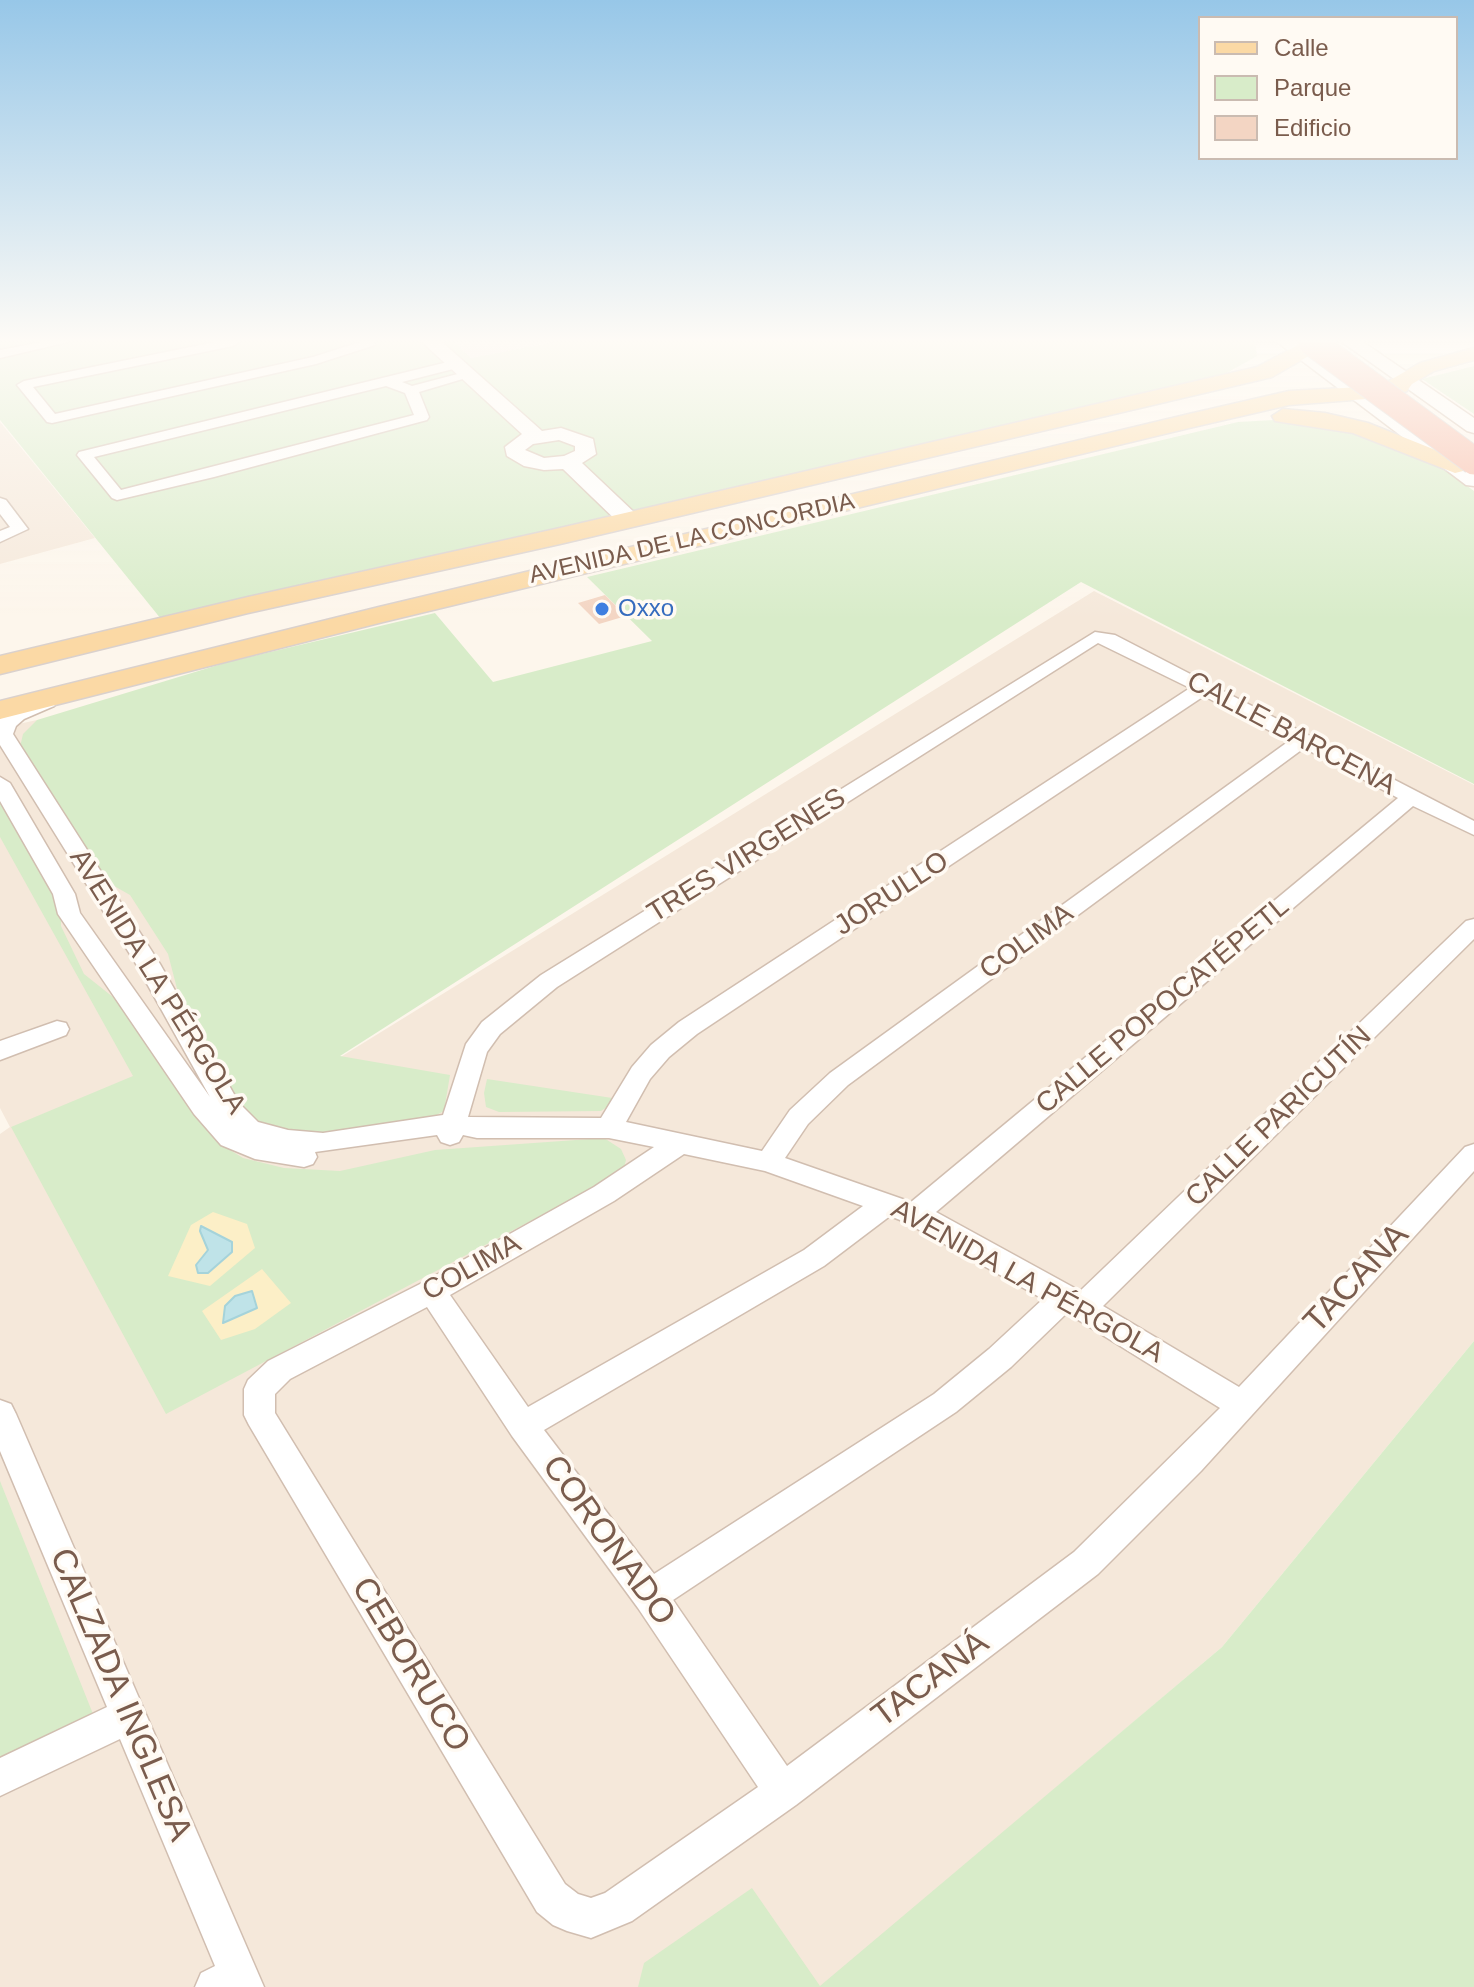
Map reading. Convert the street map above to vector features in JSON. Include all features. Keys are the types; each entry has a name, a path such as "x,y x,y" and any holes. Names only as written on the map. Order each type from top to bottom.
{"highway":[{"path":"1423,435 1464,464"}],"main road":[{"name":"AVENIDA DE LA CONCORDIA","path":"0,665 248,605 995,435"},
{"name":"AVENIDA DE LA CONCORDIA","path":"0,710 379,615 1132,435"},
{"path":"1375,435 1464,464"},
{"path":"365,579 345,590 339,602 352,613 379,615"},
{"path":"248,605 285,603 305,613 306,621 301,629 274,643"}],"street":[{"path":"168,435 84,455 117,495 356,435"},
{"path":"535,435 515,447 517,456 533,463 568,462 629,520"},
{"path":"1417,435 1464,464 1474,480"},
{"path":"0,503 20,529 0,537"},
{"name":"CALLE BARCENA","path":"1109,639 1474,829"},
{"name":"TRES VIRGENES","path":"460,1129 475,1050 491,1028 549,981 1089,640 1109,639"},
{"name":"JORULLO","path":"609,1128 641,1073 660,1051 688,1028 1203,688"},
{"name":"AVENIDA LA PÉRGOLA","path":"75,691 17,715 7,723 3,734 148,964 230,1110 249,1129 288,1140 323,1143 460,1129 609,1128 768,1162 915,1214 1074,1302 1240,1404"},
{"name":"COLIMA","path":"768,1162 799,1117 839,1079 1303,740"},
{"name":"AVENIDA LA PÉRGOLA","path":"0,783 64,894 69,914 203,1107 230,1138 255,1149 322,1157 460,1129"},
{"name":"CALLE POPOCATÉPETL","path":"915,1214 1411,797"},
{"path":"64,894 95,883"},
{"name":"CALLE PARICUTÍN","path":"650,1596 945,1403 1074,1302 1474,926"},
{"path":"127,999 158,986"},
{"path":"1,1049 57,1029"},
{"name":"COLIMA","path":"259,1389 279,1370 432,1291 604,1194 682,1142"},
{"name":"TACANA","path":"1240,1404 1474,1154"},
{"path":"523,1426 814,1258 887,1203"},
{"name":"CORONADO","path":"432,1291 523,1426 650,1596 783,1792"},
{"name":"CEBORUCO","path":"259,1389 260,1415 551,1898 567,1911 591,1918"},
{"name":"TACANÁ","path":"591,1918 618,1907 783,1792 1086,1563 1138,1515 1240,1404"},
{"name":"CALZADA INGLESA","path":"0,1414 130,1715 233,1983"},
{"path":"0,1777 130,1715"}],"shaded area":[{"path":"0,435 10,435 95,538 0,564"},
{"path":"1094,591 1474,785 1474,1341 1222,1647 821,1987 0,1987 0,1134 10,1127 0,1108 0,728 37,720 276,1097"}],"green space":[{"path":"12,435 961,435 161,619"},
{"path":"1185,435 1364,435 1447,471 1474,491 1474,784 1081,582 340,1056 450,1075 444,1111 431,1118 321,1136 294,1134 260,1123 243,1109 181,1004 168,954 130,895 100,878 20,747 23,734 37,720 228,662 435,613 493,682 652,641 587,577"},
{"path":"0,790 61,902 61,926 84,974 133,1013 195,1115 217,1142 243,1158 284,1168 340,1171 435,1150 604,1138 621,1149 626,1160 623,1172 166,1414 11,1127 133,1076 0,837"},
{"path":"487,1079 619,1099 601,1111 499,1112 486,1107 484,1093"},
{"path":"1474,1341 1474,1987 638,1987 644,1963 752,1888 820,1986 1222,1647"},
{"path":"0,1481 93,1714 0,1759"}],"sand":[{"path":"213,1212 247,1224 255,1248 210,1286 168,1276 191,1225"},
{"path":"262,1269 291,1303 255,1329 221,1340 202,1311"}],"water":[{"path":"201,1226 232,1242 232,1252 208,1273 198,1273 196,1265 208,1250"},
{"path":"252,1291 257,1308 223,1323 225,1306 235,1296"}],"building":[{"name":"Oxxo","path":"605,595 626,616 599,624 578,603"}],"place":[{"name":"Oxxo","path":"602,609"}]}
